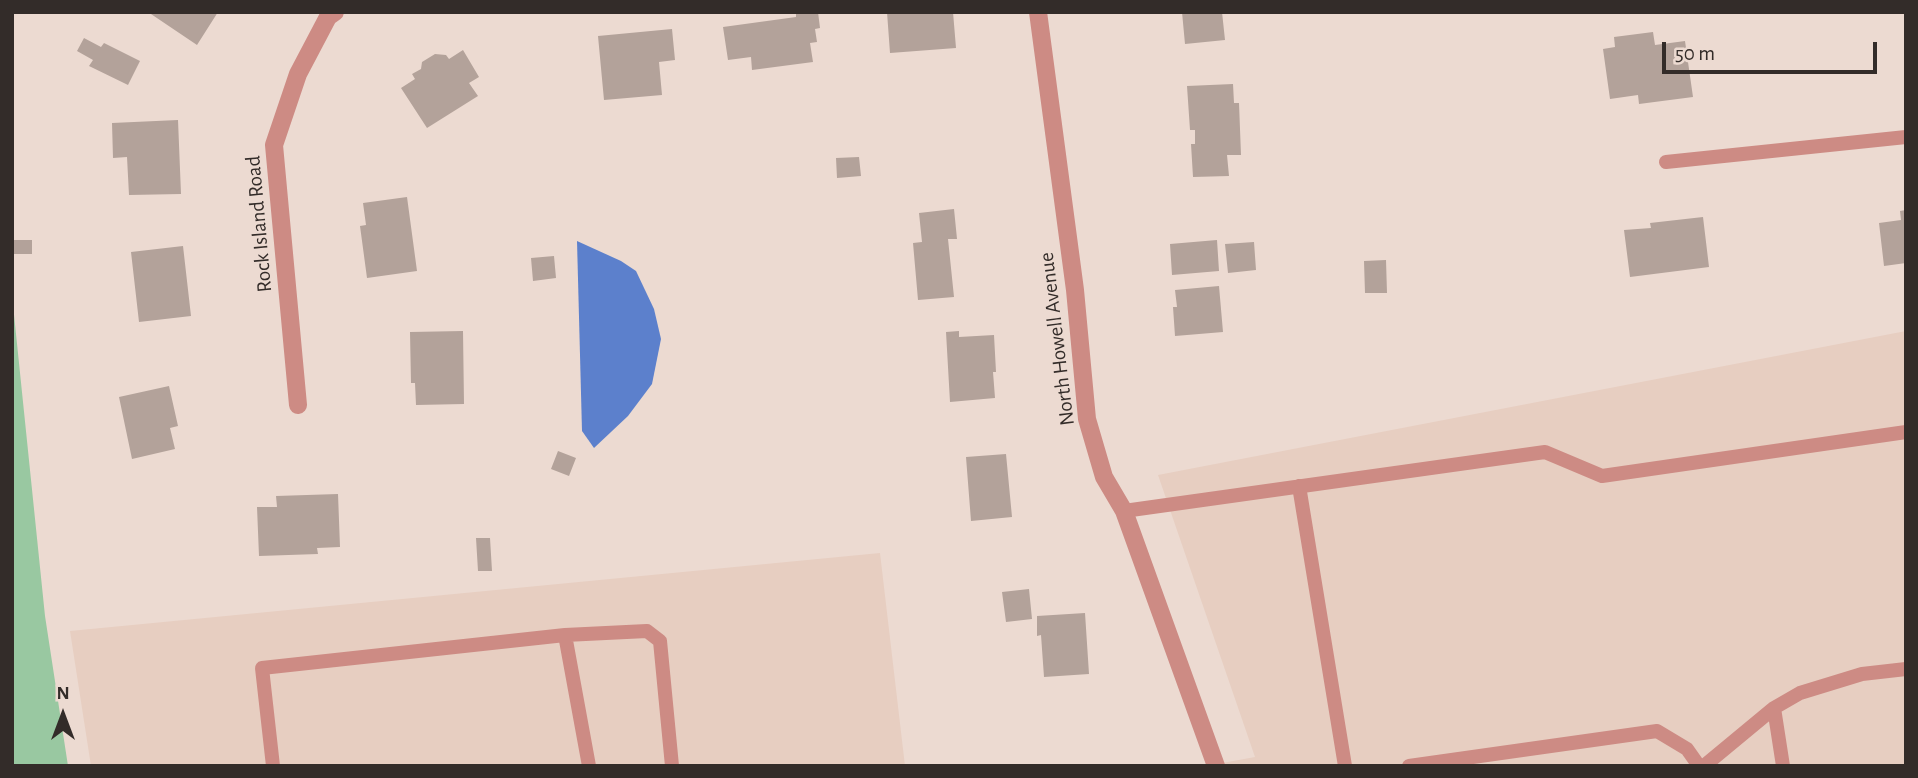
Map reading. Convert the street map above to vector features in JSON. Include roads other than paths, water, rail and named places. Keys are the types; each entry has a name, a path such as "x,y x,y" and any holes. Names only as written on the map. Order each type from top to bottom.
{"street":[{"name":"Rock Island Road","path":"298,405 274,145 298,74 328,18 335,12"},
{"name":"North Howell Avenue","path":"1038,12 1075,290 1087,419 1104,477 1124,511 1216,766"}],"lane":[{"path":"1666,162 1906,137"},
{"path":"1124,511 1545,452 1602,476 1906,432"},
{"path":"1299,486 1345,766"},
{"path":"273,766 262,668 565,635 647,631 660,641 672,766"},
{"path":"565,635 589,766"},
{"path":"1704,766 1774,708 1800,692 1862,674 1906,669"},
{"path":"1774,708 1783,766"},
{"path":"1409,766 1657,731 1687,749 1699,766"}],"water":[{"path":"577,241 621,261 636,271 654,309 661,339 652,384 628,416 594,448 582,431"}]}
